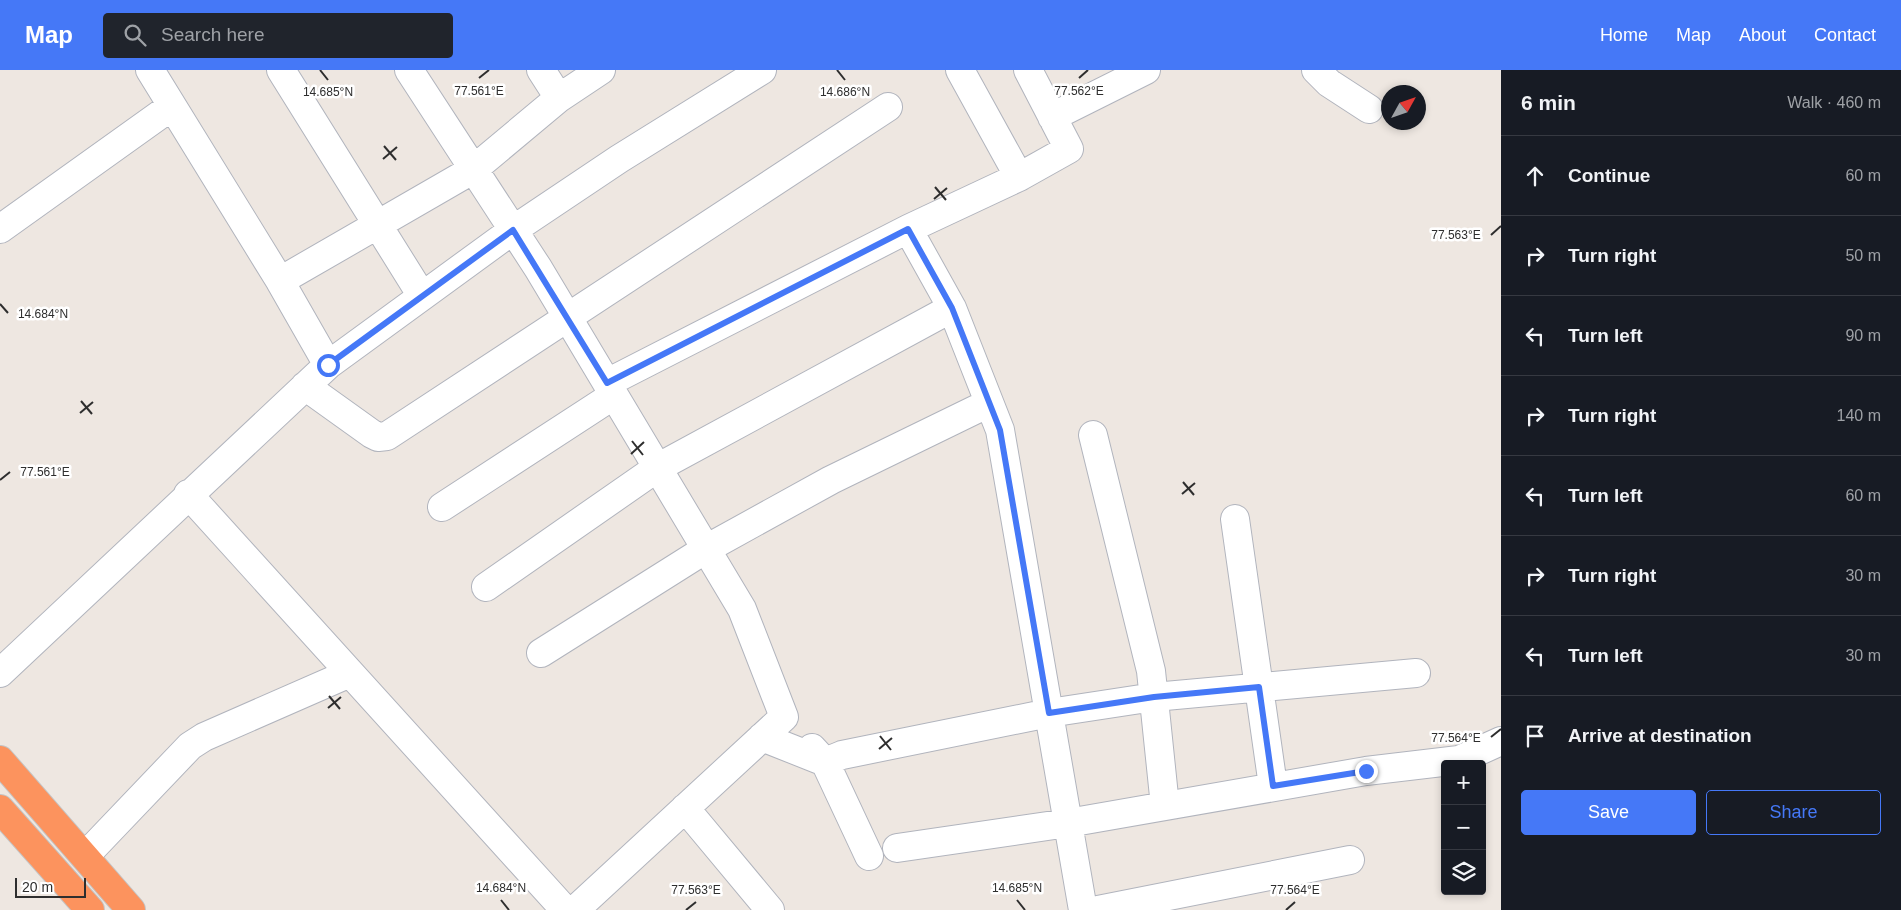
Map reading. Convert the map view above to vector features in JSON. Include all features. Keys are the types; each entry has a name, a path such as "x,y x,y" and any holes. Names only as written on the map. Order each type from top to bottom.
{"highway":[{"path":"0,760 131,910"},
{"path":"0,809 90,910"}],"street":[{"path":"150,70 280,281 328,365"},
{"path":"281,70 422,296"},
{"path":"409,70 567,316 742,608 784,717 824,762 869,856"},
{"path":"541,70 559,98"},
{"path":"280,281 376,223 474,169 559,98 601,70"},
{"path":"0,673 188,494 328,365 513,230 619,159 762,70"},
{"path":"960,70 1019,177"},
{"path":"442,508 610,389 908,229 1019,177 1069,149 1028,70"},
{"path":"1052,117 1146,70"},
{"path":"1316,70 1329,83 1369,109"},
{"path":"0,229 172,106"},
{"path":"305,386 372,434 378,437 387,436 567,316 888,107"},
{"path":"908,229 952,308 1000,430 1084,910"},
{"path":"486,587 658,468 952,308"},
{"path":"541,653 706,549 831,480 989,403"},
{"path":"1093,435 1151,671 1165,806"},
{"path":"188,494 565,910"},
{"path":"1235,519 1273,786"},
{"path":"85,856 190,746 204,737 350,673"},
{"path":"762,737 824,762 842,755 1049,713 1154,697 1416,673"},
{"path":"575,910 784,717"},
{"path":"896,848 1068,823 1366,771 1459,760 1501,741"},
{"path":"685,808 770,910"},
{"path":"1098,910 1350,860"}],"route":[{"path":"328,365 513,230 607,383 908,229 952,308 1000,430 1049,713 1154,697 1259,687 1273,786 1366,771"}]}
